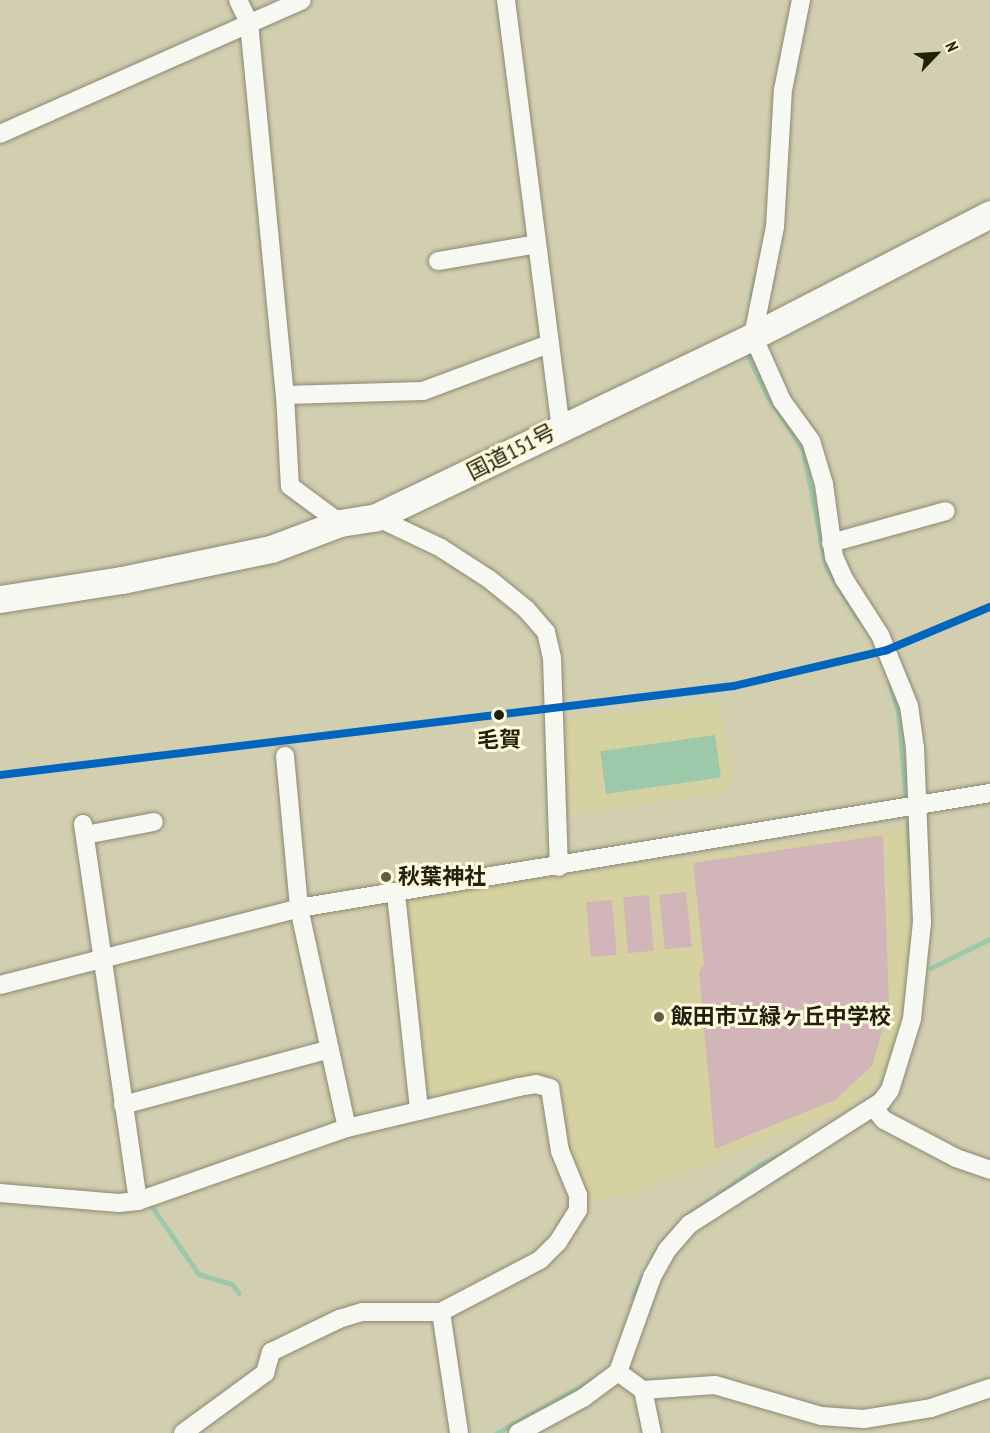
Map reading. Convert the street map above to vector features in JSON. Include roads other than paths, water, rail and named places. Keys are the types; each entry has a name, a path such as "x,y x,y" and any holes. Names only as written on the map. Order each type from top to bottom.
{"highway":[{"name":"国道151号","path":"0,599 122,580 271,549 340,523 376,517 753,336 990,214"}],"street":[{"path":"238,0 249,23 285,395 290,486 340,523"},
{"path":"0,134 302,0"},
{"path":"506,0 561,427"},
{"path":"518,1433 583,1398 618,1372 652,1277 667,1250 690,1224 873,1107 891,1090 912,1019 922,922 915,806 915,748 909,706 880,635 844,579 831,543 819,460 810,441 782,401 753,336 775,228 785,70 801,0"},
{"path":"438,261 537,244"},
{"path":"285,395 423,391 549,344"},
{"path":"831,543 946,511"},
{"path":"376,517 441,548 489,579 526,609 546,632 552,658 559,867"},
{"path":"285,756 299,908 347,1128"},
{"path":"0,985 299,908 559,867 990,793"},
{"path":"138,1201 100,959 84,829 154,822"},
{"path":"396,894 419,1112"},
{"path":"123,1105 330,1049"},
{"path":"0,1193 119,1203 138,1201 347,1128 519,1087 536,1084 550,1088 560,1151 578,1196 578,1210 567,1230 540,1260 441,1312 362,1312 328,1324 271,1352 265,1373 183,1433"},
{"path":"873,1107 884,1120 936,1147 990,1170"},
{"path":"441,1312 459,1433"},
{"path":"618,1372 643,1390 715,1385 821,1416 864,1419 931,1408 990,1388"},
{"path":"643,1390 652,1433"}],"waterway":[{"path":"751,295 756,277"},
{"path":"746,351 768,396 803,449 827,568 858,618"},
{"path":"890,681 899,715 906,798"},
{"path":"908,824 911,863"},
{"path":"931,968 990,939"},
{"path":"865,1102 880,1091"},
{"path":"686,1217 761,1164 790,1150"},
{"path":"151,1205 199,1274 232,1284 239,1293"},
{"path":"652,1258 664,1240"},
{"path":"633,1297 643,1276"},
{"path":"497,1433 596,1378"}],"place":[{"name":"毛賀","path":"499,715"},
{"name":"秋葉神社","path":"386,877"},
{"name":"飯田市立緑ヶ丘中学校","path":"659,1017"}]}
